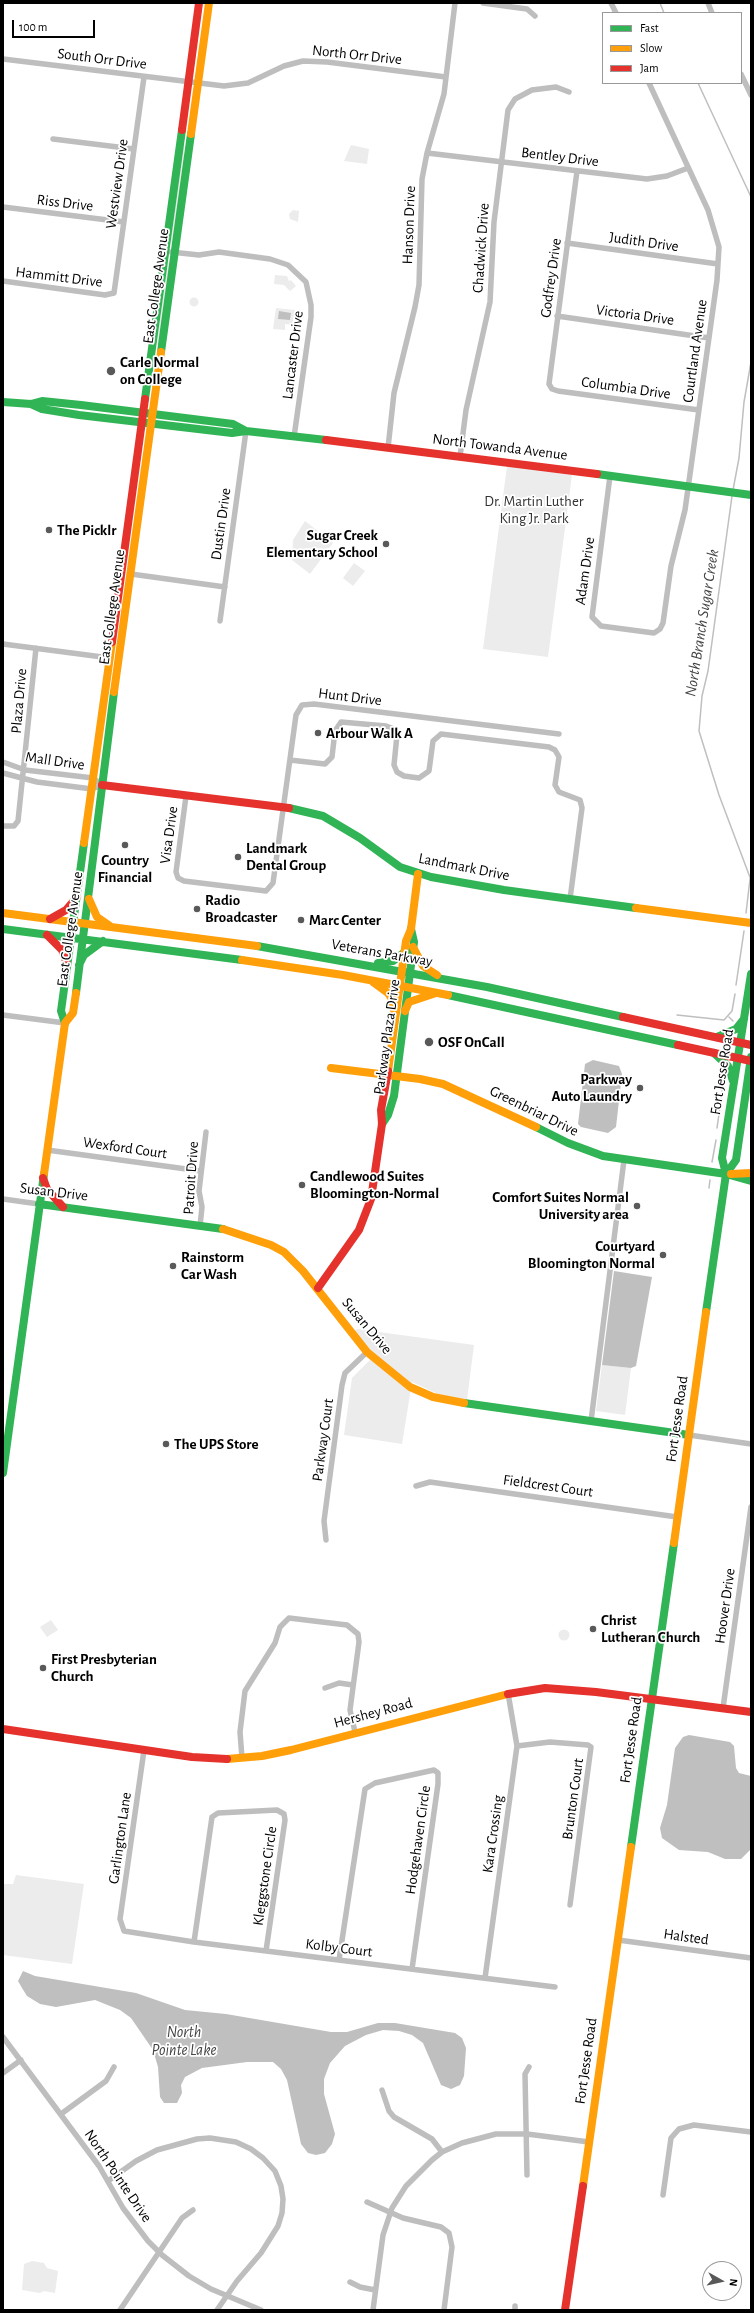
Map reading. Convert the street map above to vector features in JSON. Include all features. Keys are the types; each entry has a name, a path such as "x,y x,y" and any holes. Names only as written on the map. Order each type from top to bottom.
{"main road":[{"name":"East College Avenue","path":"3,1474 65,1023 61,1011 67,964 144,413 199,3"},
{"name":"East College Avenue","path":"65,1023 73,1013 86,924 102,785 209,3"},
{"name":"North Towanda Avenue","path":"31,404 42,401 59,402 233,424 246,431"},
{"path":"3,402 31,404"},
{"name":"North Towanda Avenue","path":"31,404 49,410 142,423 232,434 246,431 294,436 751,495"},
{"path":"116,612 117,626 113,658 119,667"},
{"name":"Landmark Drive","path":"102,785 284,808 323,816 360,838 388,860 418,874 504,890 751,923"},
{"name":"Parkway Plaza Drive","path":"406,971 404,952 411,929 418,874"},
{"path":"50,919 66,910 77,897"},
{"path":"89,900 97,917 112,927"},
{"name":"Veterans Parkway","path":"3,913 258,946 406,971 751,1045"},
{"name":"Veterans Parkway","path":"3,929 232,958 404,986 751,1060"},
{"name":"Parkway Plaza Drive","path":"318,1288 354,1238 367,1212 371,1200 382,1124 381,1110 385,1097 395,1015 404,986 406,971 413,947 411,929"},
{"path":"47,935 62,950 67,964"},
{"path":"79,964 84,955 103,941"},
{"path":"413,947 423,966 443,978"},
{"path":"370,965 393,961 404,952"},
{"name":"Fort Jesse Road","path":"565,2310 726,1174 722,1158 751,974"},
{"path":"372,981 388,993 392,998 395,1015"},
{"name":"Parkway Plaza Drive","path":"382,1124 388,1115 394,1096 405,1011 404,986"},
{"path":"405,1011 409,1002 437,993"},
{"path":"717,1037 736,1029 745,1018"},
{"path":"714,1053 728,1066 734,1083"},
{"name":"Fort Jesse Road","path":"726,1174 736,1160 749,1083 751,1060"},
{"name":"Greenbriar Drive","path":"331,1068 420,1079 454,1088 583,1150 624,1160 726,1174 751,1181"},
{"name":"Greenbriar Drive","path":"726,1174 751,1173"},
{"path":"43,1177 48,1189 63,1207"},
{"name":"Susan Drive","path":"39,1204 200,1226 244,1234 271,1245 294,1261 318,1288 367,1352 402,1381 433,1396 467,1404 689,1435"},
{"name":"Hershey Road","path":"3,1729 192,1757 242,1758 291,1750 508,1693 545,1688 572,1689 651,1698 751,1712"}],"street":[{"name":"Hanson Drive","path":"388,448 394,393 408,340 418,286 420,198 427,153 446,77 455,3"},
{"path":"483,3 527,9 535,16"},
{"path":"611,3 616,12"},
{"name":"South Orr Drive","path":"3,60 198,83"},
{"name":"North Orr Drive","path":"198,83 224,86 242,85 291,64 303,61 327,62 446,77"},
{"path":"742,76 751,95"},
{"name":"Westview Drive","path":"112,294 116,285 144,77"},
{"name":"Courtland Avenue","path":"649,84 714,223 719,247 685,510 671,566 663,623 657,631"},
{"name":"Chadwick Drive","path":"460,457 466,410 490,302 494,222 507,115 515,99 523,93 543,88 556,87 569,92"},
{"path":"53,139 134,149"},
{"name":"Bentley Drive","path":"427,153 647,179 667,176 688,168"},
{"name":"Godfrey Drive","path":"551,387 549,382 577,171"},
{"name":"Riss Drive","path":"3,207 124,222"},
{"name":"Judith Drive","path":"567,243 718,264"},
{"name":"Lancaster Drive","path":"165,252 199,255 219,252 270,260 288,265 306,282 311,305 311,318 294,436"},
{"name":"Hammitt Drive","path":"3,282 112,294"},
{"name":"Victoria Drive","path":"558,316 708,338"},
{"name":"Columbia Drive","path":"551,387 558,391 699,410"},
{"name":"Dustin Drive","path":"220,621 246,431"},
{"name":"Adam Drive","path":"610,476 591,613 594,621 601,626 649,633 657,631"},
{"path":"131,574 225,587"},
{"path":"3,644 110,658"},
{"name":"Plaza Drive","path":"3,826 14,826 18,821 25,770 36,648"},
{"name":"Hunt Drive","path":"270,889 273,883 296,715 302,705 308,704 559,734"},
{"path":"290,760 325,764 332,757 335,731 341,722 386,726 394,729 397,735 394,765 397,772 404,776 419,778 429,771 433,741 437,736 442,734 549,746 555,750 559,757 555,785 559,792 580,800 582,808 570,899"},
{"name":"Mall Drive","path":"3,762 25,770 93,778 102,785"},
{"name":"Mall Drive","path":"3,773 23,779 92,789"},
{"name":"Landmark Drive","path":"92,789 102,785"},
{"name":"Visa Drive","path":"186,796 176,872 178,878 182,881 257,890 270,889"},
{"path":"3,1015 65,1023"},
{"name":"Patroit Drive","path":"200,1226 202,1207 199,1191 206,1132"},
{"name":"Wexford Court","path":"47,1150 201,1171"},
{"path":"591,1421 624,1160"},
{"name":"Susan Drive","path":"3,1199 39,1204"},
{"name":"Parkway Court","path":"326,1540 324,1521 342,1385 345,1374 367,1352"},
{"name":"Susan Drive","path":"689,1435 751,1444"},
{"name":"Fieldcrest Court","path":"416,1486 430,1482 677,1517"},
{"name":"Hoover Drive","path":"723,1708 751,1507"},
{"path":"242,1758 240,1732 245,1691 275,1644 278,1631 285,1620 294,1618 332,1623 352,1627 358,1634 359,1642 350,1710 355,1732"},
{"path":"325,1688 339,1683 353,1685"},
{"name":"Kara Crossing","path":"485,1978 517,1746 508,1693"},
{"name":"Brunton Court","path":"517,1746 550,1742 575,1743 591,1747 570,1905"},
{"name":"Garlington Lane","path":"122,1929 120,1920 144,1750"},
{"name":"Hodgehaven Circle","path":"339,1960 365,1789 375,1782 434,1770 438,1773 438,1784 412,1970"},
{"name":"Kleggstone Circle","path":"194,1942 212,1816 218,1813 277,1810 284,1814 285,1820 266,1951"},
{"name":"Kolby Court","path":"122,1929 127,1933 194,1942 555,1987"},
{"name":"Halsted","path":"618,1940 751,1958"},
{"name":"North Pointe Drive","path":"3,2037 61,2114 108,2181 123,2208 142,2234 159,2252 189,2276 227,2296 261,2310"},
{"path":"3,2073 21,2060"},
{"path":"528,2175 525,2074 529,2066"},
{"path":"61,2114 106,2081 114,2067"},
{"path":"382,2090 389,2111 394,2117 432,2139 442,2152"},
{"path":"663,2195 671,2138 679,2129 694,2125 751,2132"},
{"path":"373,2310 383,2235 391,2212 406,2186 422,2168 442,2152 462,2143 486,2136 505,2134 527,2134 589,2142"},
{"path":"108,2181 146,2155 157,2150 197,2139 222,2138 236,2142 263,2158 275,2171 281,2186 282,2213 274,2234 261,2254 242,2274 217,2310"},
{"path":"367,2202 419,2223 441,2228 449,2233 452,2247 444,2310"},
{"path":"120,2310 182,2218 193,2210"},
{"path":"350,2282 360,2287 375,2290"}],"green space":[{"path":"351,145 369,149 367,164 344,161"},
{"path":"182,148 184,148 184,161 172,246 170,240"},
{"path":"293,210 299,211 298,222 290,219 289,214"},
{"path":"170,259 159,345 157,345 166,268"},
{"path":"275,275 287,276 289,281 291,280 296,286 290,291 284,285 274,284"},
{"path":"192,298 196,298 198,302 196,306 192,306 190,304 190,300"},
{"path":"276,308 295,310 292,325 285,324 285,330 273,329"},
{"name":"Dr. Martin Luther King Jr. Park","path":"507,466 572,475 548,657 483,649"},
{"path":"305,521 333,543 310,574 292,560 293,540"},
{"path":"354,563 365,571 353,586 343,578"},
{"path":"357,1329 474,1345 467,1400 438,1394 412,1382 402,1444 344,1435 352,1378 370,1360 349,1334"},
{"path":"602,1365 631,1368 625,1415 596,1411"},
{"path":"51,1620 58,1630 47,1637 40,1627"},
{"path":"564,1629 568,1631 570,1635 568,1639 564,1641 560,1639 558,1635 560,1631"},
{"path":"16,1875 84,1884 72,1964 3,1955 3,1884 13,1884"},
{"path":"32,2261 44,2263 47,2268 58,2271 55,2293 44,2291 40,2293 22,2290 24,2264"}],"water":[{"path":"279,311 291,313 290,320 278,319"},
{"path":"593,1060 619,1066 622,1074 616,1127 608,1133 581,1127 578,1124 585,1064"},
{"path":"614,1271 652,1277 636,1366 631,1368 602,1365"},
{"path":"689,1735 730,1742 734,1746 736,1768 739,1773 751,1776 750,1850 741,1859 725,1859 708,1852 679,1850 662,1838 660,1828 667,1805 675,1748 683,1737"},
{"name":"North Pointe Lake","path":"23,1971 35,1976 136,1993 185,2010 226,2014 331,2032 347,2032 378,2023 395,2023 455,2033 462,2038 466,2048 464,2076 460,2085 451,2089 441,2085 423,2043 412,2035 399,2031 383,2030 366,2035 345,2046 330,2063 324,2079 324,2094 335,2134 332,2144 325,2153 316,2155 308,2153 301,2144 287,2080 281,2069 273,2062 247,2062 202,2068 185,2077 181,2085 182,2093 177,2103 164,2103 160,2097 158,2067 153,2050 131,2018 120,2010 95,2000 56,2007 40,2004 27,1996 18,1981"}],"waterway":[{"name":"North Branch Sugar Creek","path":"660,3 664,12"},
{"name":"North Branch Sugar Creek","path":"698,84 751,197"},
{"name":"North Branch Sugar Creek","path":"733,490 739,458 744,402 751,362"},
{"name":"North Branch Sugar Creek","path":"732,496 708,671 702,696 699,731 719,795 751,880"},
{"path":"746,913 750,879"},
{"path":"736,985 744,931"},
{"path":"677,1015 724,1020 732,1011 735,994"},
{"path":"729,1017 733,1021"},
{"path":"717,1128 724,1078"},
{"path":"712,1162 716,1140"},
{"path":"709,1188 710,1180"}],"traffic: fast":[{"path":"145,399 182,130"},
{"path":"161,352 191,134"},
{"path":"3,402 31,404 42,401 81,405 233,424 246,431"},
{"path":"31,404 42,409 79,415 232,433 246,431 326,440"},
{"path":"597,474 751,495"},
{"path":"76,993 114,692"},
{"path":"289,808 323,816 360,838 400,867 431,877 504,890 636,908"},
{"path":"65,1023 61,1011 84,843"},
{"path":"3,929 242,960"},
{"path":"382,1124 388,1115 394,1096 414,942 411,929"},
{"path":"79,965 84,955 103,941"},
{"path":"257,946 487,987 623,1017"},
{"path":"378,963 393,961 405,952"},
{"path":"706,1312 726,1174 722,1158 751,974"},
{"path":"448,995 678,1045"},
{"path":"717,1037 736,1029 744,1019"},
{"path":"714,1053 728,1066 733,1081"},
{"path":"726,1174 736,1160 751,1057"},
{"path":"536,1127 568,1143 603,1156 726,1174 751,1181"},
{"path":"3,1473 44,1174"},
{"path":"39,1204 223,1229"},
{"path":"464,1403 689,1435"},
{"path":"631,1847 674,1543"}],"traffic: slow":[{"path":"191,134 209,3"},
{"path":"114,692 161,352"},
{"path":"84,843 112,642"},
{"path":"388,1071 406,941 411,929 418,874"},
{"path":"89,899 97,917 110,926"},
{"path":"636,908 751,923"},
{"path":"3,913 257,946"},
{"path":"413,947 423,966 437,975"},
{"path":"242,960 343,975 448,995"},
{"path":"373,982 388,993 392,999 395,1015"},
{"path":"44,1174 65,1023 73,1013 76,993"},
{"path":"405,1011 409,1002 436,993"},
{"path":"331,1068 420,1079 443,1084 536,1127"},
{"path":"731,1174 751,1173"},
{"path":"223,1229 271,1245 284,1252 303,1271 367,1352 410,1387 433,1397 464,1403"},
{"path":"674,1543 706,1312"},
{"path":"227,1759 262,1756 291,1750 508,1694"},
{"path":"583,2186 631,1847"}],"traffic: jam":[{"path":"182,130 199,3"},
{"path":"112,642 145,399"},
{"path":"326,440 597,474"},
{"path":"102,785 289,808"},
{"path":"50,919 66,910 77,897"},
{"path":"47,935 62,950 67,964"},
{"path":"623,1017 751,1045"},
{"path":"678,1045 751,1061"},
{"path":"318,1288 359,1230 371,1199 382,1124 381,1110 388,1071"},
{"path":"43,1178 47,1189 63,1207"},
{"path":"508,1694 545,1688 596,1692 751,1712"},
{"path":"3,1729 192,1757 227,1759"},
{"path":"565,2310 583,2186"}],"place":[{"name":"Carle Normal on College","path":"111,371"},
{"name":"The Picklr","path":"49,530"},
{"name":"Sugar Creek Elementary School","path":"386,544"},
{"name":"Arbour Walk A","path":"318,733"},
{"name":"Country Financial","path":"125,845"},
{"name":"Landmark Dental Group","path":"238,857"},
{"name":"Radio Broadcaster","path":"197,909"},
{"name":"Marc Center","path":"301,920"},
{"name":"OSF OnCall","path":"429,1042"},
{"name":"Parkway Auto Laundry","path":"640,1088"},
{"name":"Candlewood Suites Bloomington-Normal","path":"302,1185"},
{"name":"Comfort Suites Normal University area","path":"637,1206"},
{"name":"Courtyard Bloomington Normal","path":"663,1255"},
{"name":"Rainstorm Car Wash","path":"173,1266"},
{"name":"The UPS Store","path":"166,1444"},
{"name":"Christ Lutheran Church","path":"593,1629"},
{"name":"First Presbyterian Church","path":"43,1668"}]}
